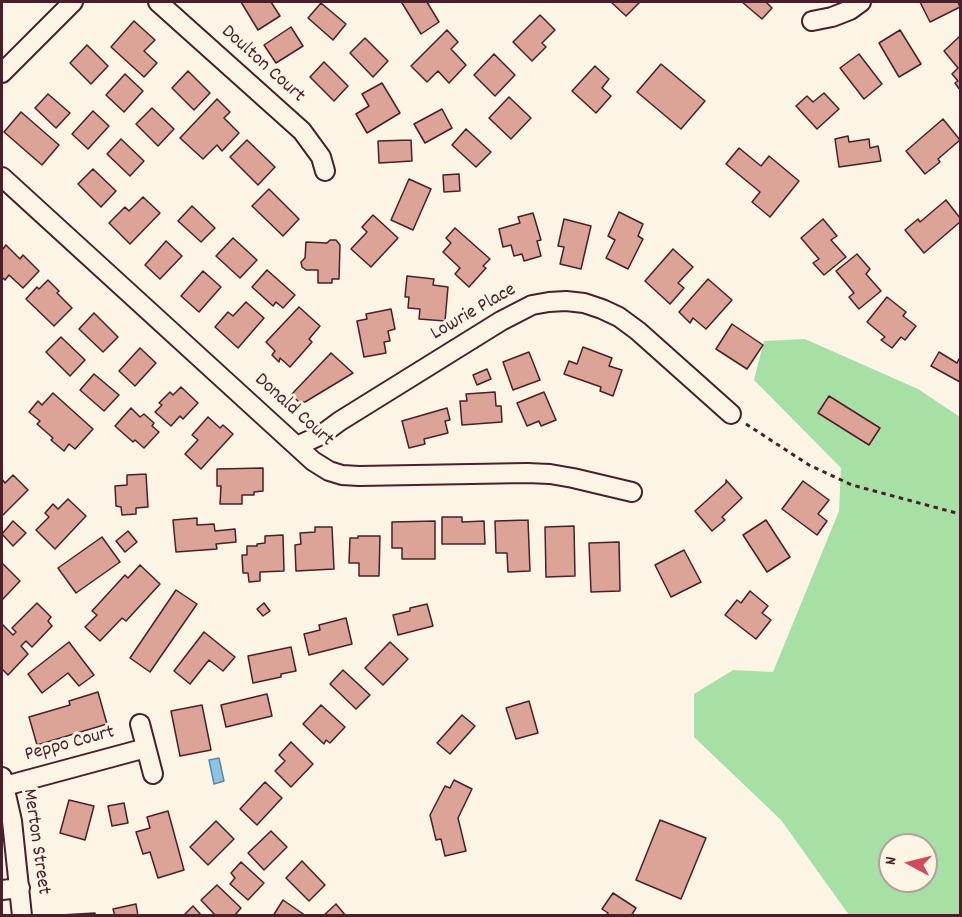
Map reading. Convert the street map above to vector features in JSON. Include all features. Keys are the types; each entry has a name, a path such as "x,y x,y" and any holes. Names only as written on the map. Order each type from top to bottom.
{"street":[{"path":"2,73 73,2"},
{"name":"Doulton Court","path":"158,2 302,131 321,157 325,171"},
{"path":"812,21 841,14 861,2"},
{"name":"Donald Court","path":"2,177 297,446 330,471 342,475 538,474 573,478 632,492"},
{"name":"Lowrie Place","path":"297,446 321,435 501,321 532,305 549,302 584,303 620,317 731,414"},
{"name":"Peppo Court","path":"140,724 153,774"},
{"name":"Peppo Court","path":"3,780 146,748"},
{"name":"Merton Street","path":"3,780 12,821 11,889 22,915"}],"path":[{"path":"731,414 809,465 852,485 960,514"}],"green space":[{"path":"805,339 918,389 960,417 960,915 849,915 781,820 694,737 694,694 733,670 773,672 839,511 841,468 754,380 764,341"}],"water":[{"path":"219,758 224,781 214,784 209,760"}],"building":[{"path":"241,2 271,2 280,16 258,30"},
{"path":"403,2 427,2 439,22 421,34"},
{"path":"611,2 640,2 626,16"},
{"path":"742,2 766,2 772,8 762,19"},
{"path":"920,2 958,2 960,7 930,22"},
{"path":"321,3 346,24 333,40 308,18"},
{"path":"540,15 555,30 542,43 546,47 532,61 513,42"},
{"path":"134,21 155,40 144,51 157,63 144,77 111,47"},
{"path":"291,27 303,46 276,63 264,45"},
{"path":"447,30 458,42 451,49 466,65 449,83 438,71 427,82 411,66"},
{"path":"900,30 921,64 899,77 879,43"},
{"path":"960,36 960,90 955,83 958,81 952,74 958,68 944,51"},
{"path":"365,38 388,61 373,77 350,53"},
{"path":"87,45 108,66 91,84 70,63"},
{"path":"494,54 515,75 495,96 474,75"},
{"path":"859,54 882,84 864,99 840,68"},
{"path":"324,62 348,86 334,101 310,77"},
{"path":"661,64 705,101 681,129 637,92"},
{"path":"595,66 609,79 602,88 611,96 596,113 572,91"},
{"path":"188,71 210,93 194,110 172,88"},
{"path":"125,74 143,91 124,112 106,95"},
{"path":"382,83 400,113 367,133 356,114 369,106 362,94"},
{"path":"824,93 839,109 817,129 796,106 807,96 813,102"},
{"path":"48,94 70,113 56,128 35,108"},
{"path":"509,97 531,118 511,139 489,118"},
{"path":"217,99 230,112 224,118 239,133 222,151 217,145 203,159 180,138"},
{"path":"152,108 174,129 158,146 136,124"},
{"path":"442,109 452,128 425,143 414,124"},
{"path":"93,111 109,126 88,149 72,134"},
{"path":"21,112 59,145 42,165 4,132"},
{"path":"943,119 960,140 938,159 940,162 925,174 906,151"},
{"path":"466,129 491,152 476,167 452,145"},
{"path":"848,136 849,142 869,139 870,148 878,146 881,161 839,167 835,139"},
{"path":"121,139 144,161 130,176 107,154"},
{"path":"247,140 275,167 258,185 230,157"},
{"path":"411,140 412,161 379,163 378,141"},
{"path":"739,148 761,166 769,156 799,181 770,217 752,202 760,192 726,164"},
{"path":"93,169 116,191 101,207 78,184"},
{"path":"459,174 460,191 444,192 443,175"},
{"path":"409,179 431,189 413,230 391,220"},
{"path":"269,189 299,219 283,236 252,206"},
{"path":"143,197 160,213 130,244 109,223 125,207 129,211"},
{"path":"946,200 960,218 960,222 924,253 905,230 918,219 920,222"},
{"path":"192,206 215,228 201,242 178,221"},
{"path":"619,212 643,224 638,236 643,239 628,269 606,258 615,240 608,236"},
{"path":"533,213 541,240 537,241 541,256 524,261 522,254 514,256 511,245 503,247 499,229 520,223 518,217"},
{"path":"373,215 398,238 371,267 351,249 367,232 362,227"},
{"path":"564,219 591,226 581,269 560,264 564,247 558,246"},
{"path":"823,219 837,236 831,240 846,257 824,275 813,263 819,259 801,238"},
{"path":"455,228 490,259 483,266 486,268 469,287 455,274 460,268 443,252 451,243 446,238"},
{"path":"233,238 257,260 240,278 216,256"},
{"path":"330,240 336,240 340,245 339,279 332,279 332,283 318,283 318,270 306,270 302,267 306,242 327,243"},
{"path":"166,241 182,256 160,279 145,265"},
{"path":"6,245 20,259 23,255 39,271 23,288 9,275 5,280 2,277 2,250"},
{"path":"673,249 693,267 678,283 684,288 670,304 645,281"},
{"path":"857,254 870,269 866,274 881,291 859,309 849,297 854,293 836,271"},
{"path":"267,270 295,295 283,308 276,302 273,306 252,287"},
{"path":"203,271 221,287 199,312 181,296"},
{"path":"407,276 434,279 433,285 448,287 445,321 419,319 420,309 408,308 409,297 405,297"},
{"path":"708,279 732,300 706,329 693,318 690,323 679,312"},
{"path":"48,280 72,308 54,326 26,299 37,287 39,289"},
{"path":"887,297 906,312 903,316 916,326 905,340 901,337 892,348 881,340 885,337 867,322"},
{"path":"246,302 264,318 238,348 215,327 228,312 233,316"},
{"path":"299,307 320,326 309,339 312,342 290,367 280,358 279,362 272,355 275,351 266,342"},
{"path":"391,309 395,329 388,331 390,341 384,342 386,353 364,357 357,321 367,319 366,314"},
{"path":"94,313 118,337 103,352 79,329"},
{"path":"732,324 763,345 747,369 716,349"},
{"path":"61,337 85,360 70,376 46,352"},
{"path":"583,347 612,358 609,366 622,370 613,396 600,391 601,387 564,374 569,361 577,364"},
{"path":"140,348 156,363 135,386 119,371"},
{"path":"529,352 540,380 513,390 503,362"},
{"path":"939,352 957,363 960,357 960,382 931,366"},
{"path":"331,353 353,373 305,402 299,402 291,395"},
{"path":"487,369 491,379 477,385 473,375"},
{"path":"94,374 119,395 104,411 80,390"},
{"path":"181,387 198,403 183,419 180,416 171,426 155,412 162,405 159,403 170,392 173,395"},
{"path":"495,392 496,406 501,406 502,422 462,425 460,401 467,401 466,394"},
{"path":"544,392 556,420 541,426 539,421 527,426 517,403"},
{"path":"53,393 93,429 75,449 69,444 64,451 51,440 53,438 37,424 40,421 29,412 38,401 42,405"},
{"path":"829,396 880,428 869,445 818,413"},
{"path":"131,408 140,417 144,414 154,423 152,426 159,432 144,448 135,440 133,442 115,426"},
{"path":"447,408 450,420 445,421 448,433 424,439 425,444 409,448 402,421"},
{"path":"208,417 220,428 223,425 233,434 201,469 185,454 198,440 192,435"},
{"path":"263,468 263,491 254,492 254,495 242,495 242,504 220,504 221,486 217,486 217,469"},
{"path":"146,474 148,507 136,508 136,514 122,515 121,507 116,506 115,486 127,485 127,475"},
{"path":"13,475 28,490 2,516 2,479 5,483"},
{"path":"726,480 742,498 722,517 725,520 712,531 695,511 726,483"},
{"path":"803,481 829,500 818,514 827,521 817,535 782,509"},
{"path":"68,499 86,516 55,549 36,530 49,517 45,513 53,504 58,509"},
{"path":"442,517 462,517 462,522 484,521 485,544 442,544"},
{"path":"197,518 197,525 214,524 215,531 235,529 236,542 216,544 217,549 176,552 173,520"},
{"path":"528,520 530,571 508,572 507,553 496,553 495,521"},
{"path":"766,520 790,557 767,572 743,535"},
{"path":"13,521 26,533 13,546 2,534"},
{"path":"435,521 435,559 402,559 402,548 392,548 392,522"},
{"path":"574,526 575,576 546,577 545,527"},
{"path":"315,527 332,527 334,569 296,571 295,545 301,544 300,533 315,532"},
{"path":"128,531 137,542 125,552 116,541"},
{"path":"283,535 284,571 260,572 260,581 249,582 248,573 243,573 242,555 247,555 247,546 265,543 265,536"},
{"path":"358,536 380,536 379,576 359,576 359,563 349,563 350,538 358,538"},
{"path":"102,537 120,562 76,593 58,568"},
{"path":"619,542 620,591 591,592 589,543"},
{"path":"684,550 701,582 671,597 655,565"},
{"path":"2,563 20,581 2,600"},
{"path":"140,565 160,584 126,621 122,618 100,641 85,627 97,615 92,611 125,575 128,578"},
{"path":"176,590 197,604 150,672 130,658"},
{"path":"750,591 768,606 762,613 771,620 756,639 725,615 737,600 741,603"},
{"path":"37,603 51,617 48,621 52,626 32,647 26,641 21,646 28,654 8,675 2,669 2,624 13,635 16,632 12,628"},
{"path":"264,603 270,611 263,616 257,609"},
{"path":"427,604 433,626 398,635 393,615"},
{"path":"346,618 352,644 309,655 304,634 320,630 319,625"},
{"path":"204,632 235,657 223,671 209,660 190,684 174,671"},
{"path":"69,642 94,675 79,686 68,673 42,693 28,674"},
{"path":"390,642 408,659 383,685 365,668"},
{"path":"291,647 296,671 253,683 248,656"},
{"path":"343,670 370,695 356,709 330,684"},
{"path":"98,692 107,724 37,745 29,717 70,705 69,701"},
{"path":"267,694 272,716 226,727 221,705"},
{"path":"529,701 538,733 516,739 506,708"},
{"path":"202,705 211,750 180,756 171,711"},
{"path":"321,705 345,727 330,743 326,740 324,744 303,724"},
{"path":"462,715 475,726 450,754 437,743"},
{"path":"291,742 313,764 291,787 275,771 285,761 279,755"},
{"path":"454,780 472,789 458,818 466,851 445,856 441,839 436,840 430,815 445,786 450,788"},
{"path":"265,782 282,798 257,825 240,809"},
{"path":"69,800 94,806 85,840 60,833"},
{"path":"124,803 128,823 112,826 108,806"},
{"path":"168,811 184,870 158,878 150,852 143,854 136,832 150,828 147,817"},
{"path":"660,820 706,838 681,899 636,880"},
{"path":"216,821 234,839 208,865 190,847"},
{"path":"271,831 287,847 264,870 248,853"},
{"path":"302,861 325,885 309,901 286,878"},
{"path":"241,862 264,883 248,900 230,884 235,878 231,873"},
{"path":"217,885 241,908 234,916 216,916 201,900"},
{"path":"613,893 636,908 631,916 606,916 608,913 602,909"},
{"path":"283,900 306,916 273,916"},
{"path":"136,904 138,916 115,916 113,909"},
{"path":"336,904 346,916 323,916"},
{"path":"193,906 202,916 183,916"},
{"path":"95,913 95,916 61,915"}]}
